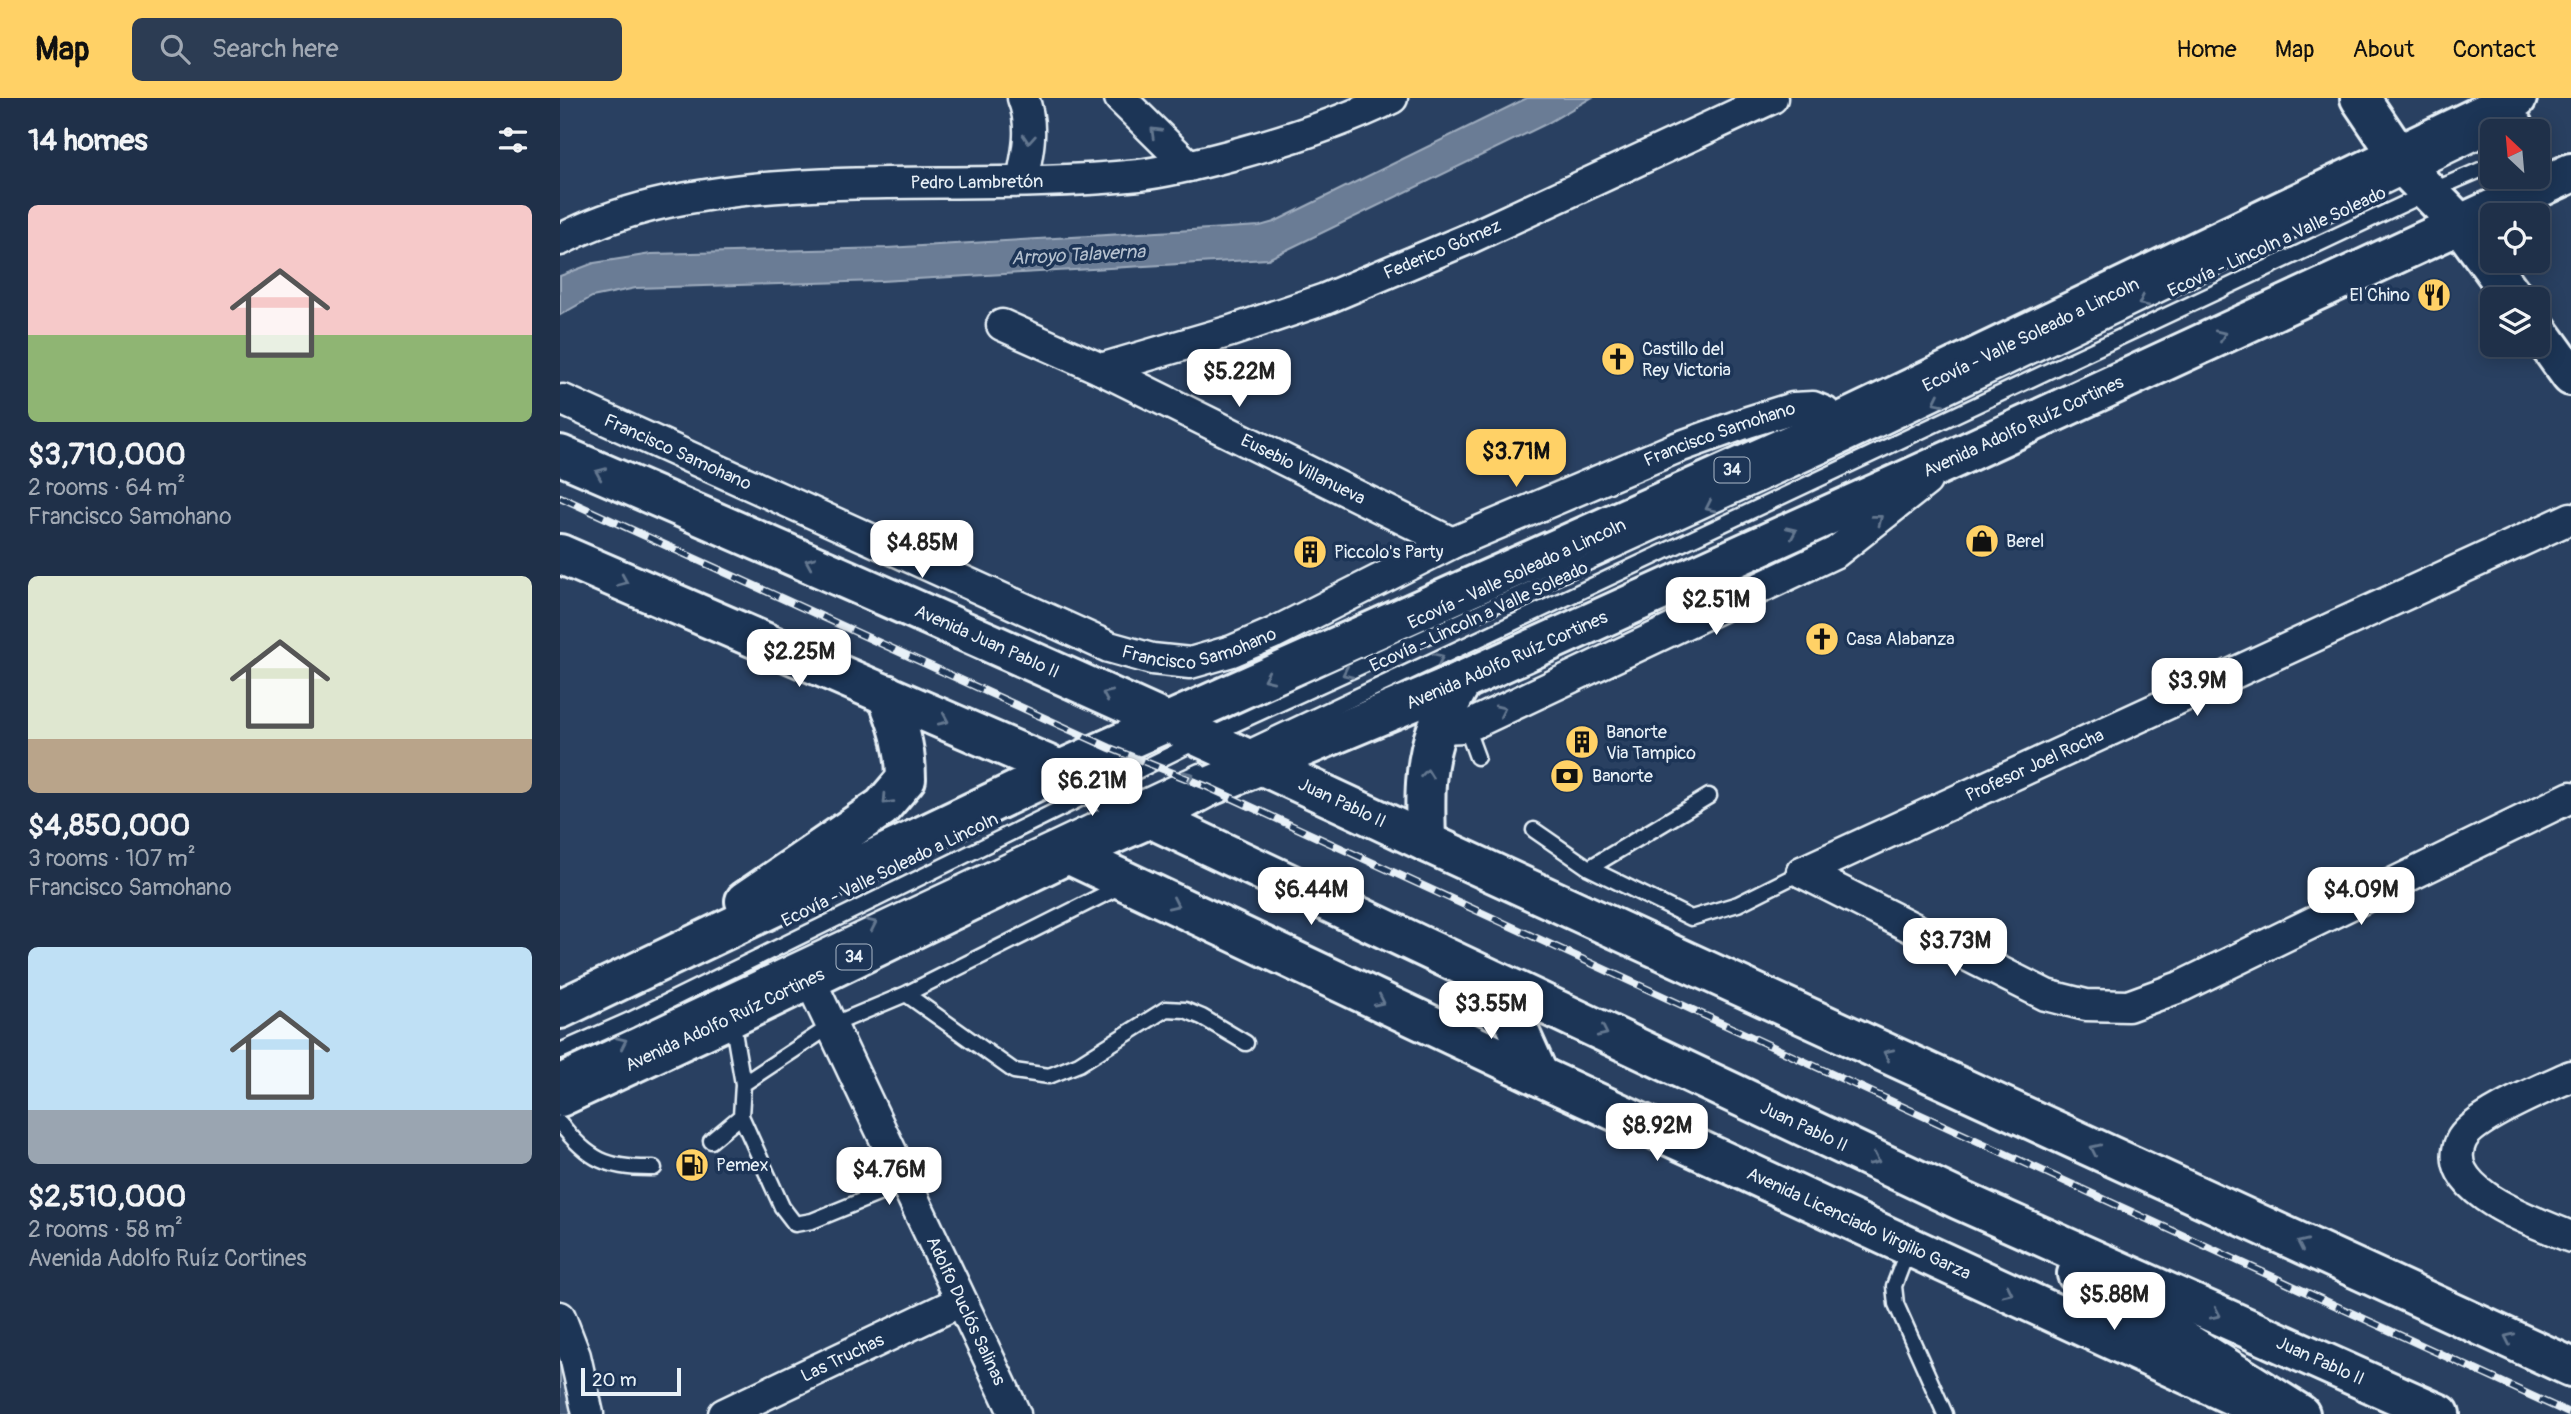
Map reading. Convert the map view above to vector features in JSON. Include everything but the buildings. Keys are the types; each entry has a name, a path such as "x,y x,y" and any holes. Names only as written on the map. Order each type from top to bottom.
{"main road":[{"path":"2360,98 2412,174 2460,224 2506,287"},
{"name":"34","path":"560,1009 1060,770 1837,424 2412,174 2520,109"},
{"name":"Avenida Adolfo Ruíz Cortines","path":"560,1097 1068,854 1126,804 1208,787 1225,757 1462,681 1957,457 2571,173"},
{"path":"2550,347 2571,376"},
{"name":"Avenida Juan Pablo II","path":"560,455 826,569 1168,723 1225,757"},
{"path":"560,554 1060,770"},
{"path":"1426,842 1427,764 1451,727 1462,681"},
{"path":"625,980 882,807 906,779 906,752 898,722 886,694"},
{"name":"Juan Pablo II","path":"1225,757 1285,775 2571,1367"},
{"name":"Juan Pablo II","path":"1060,770 1497,982 1960,1200 2440,1414"},
{"name":"Avenida Licenciado Virgilio Garza","path":"1068,854 2256,1411"},
{"path":"1497,982 1539,1076"},
{"path":"1960,1200 2300,1414"}],"street":[{"path":"1022,180 1031,138 1029,117 1023,98"},
{"path":"1120,98 1189,166"},
{"name":"Pedro Lambretón","path":"560,240 618,216 698,195 813,183 1022,180 1140,174 1189,166 1288,139 1392,98"},
{"name":"Federico Gómez","path":"1101,369 1231,331 1325,299 1470,238 1772,98"},
{"name":"Eusebio Villanueva","path":"1002,325 1101,369 1452,544"},
{"name":"Francisco Samohano","path":"563,400 1109,647 1152,659 1191,663 1232,651 1274,633 1452,544 1676,448 1793,408 1813,407 1825,412 1837,424"},
{"path":"1451,727 1836,552 1957,457"},
{"name":"Profesor Joel Rocha","path":"1802,872 2571,518"},
{"path":"1802,872 2046,995 2086,1005 2128,1006 2180,987 2571,797"},
{"name":"Adolfo Duclós Salinas","path":"809,978 1015,1414"},
{"path":"2571,1076 2507,1105 2480,1123 2461,1139 2458,1158 2466,1178 2483,1196 2513,1213 2571,1237"},
{"name":"Las Truchas","path":"724,1414 961,1301"},
{"path":"560,1317 575,1356 588,1414"}],"lane":[{"name":"Ecovía - Valle Soleado a Lincoln","path":"560,1051 1126,804 1225,757 1848,444 2480,141"},
{"name":"Ecovía - Lincoln a Valle Soleado","path":"1225,757 2412,174 2480,166"},
{"path":"1451,727 1477,757"},
{"path":"1589,868 1709,796"},
{"path":"560,1070 1126,804"},
{"path":"1534,830 1589,868 1691,918 1757,896 1802,872"},
{"path":"743,1084 832,1025 906,994 1128,882"},
{"path":"906,994 1014,1071 1049,1076 1079,1064 1166,1010 1185,1010 1202,1017 1246,1043"},
{"path":"732,1017 743,1084 741,1116 782,1207 795,1224 811,1221 905,1183"},
{"path":"711,1141 741,1116"},
{"path":"560,1123 590,1155 624,1169 654,1168"},
{"path":"1909,1247 1894,1286 1896,1304 1945,1414"}],"shaded area":[{"path":"560,1339 581,1414 560,1414"}],"water":[{"name":"Arroyo Talaverna","path":"1527,98 1591,98 1546,124 1268,259 881,281 636,288 592,297 560,315 560,276 594,263 651,254 887,248 1260,226 1274,222"}],"railway":[{"path":"560,497 1110,748 1208,787 2571,1414"}],"place":[{"name":"El Chino","path":"2434,295"},
{"name":"Castillo del Rey Victoria","path":"1618,359"},
{"name":"Berel","path":"1982,541"},
{"name":"Piccolo's Party","path":"1310,552"},
{"name":"Casa Alabanza","path":"1822,639"},
{"name":"Banorte Via Tampico","path":"1582,742"},
{"name":"Banorte","path":"1567,776"},
{"name":"Pemex","path":"692,1165"}]}
